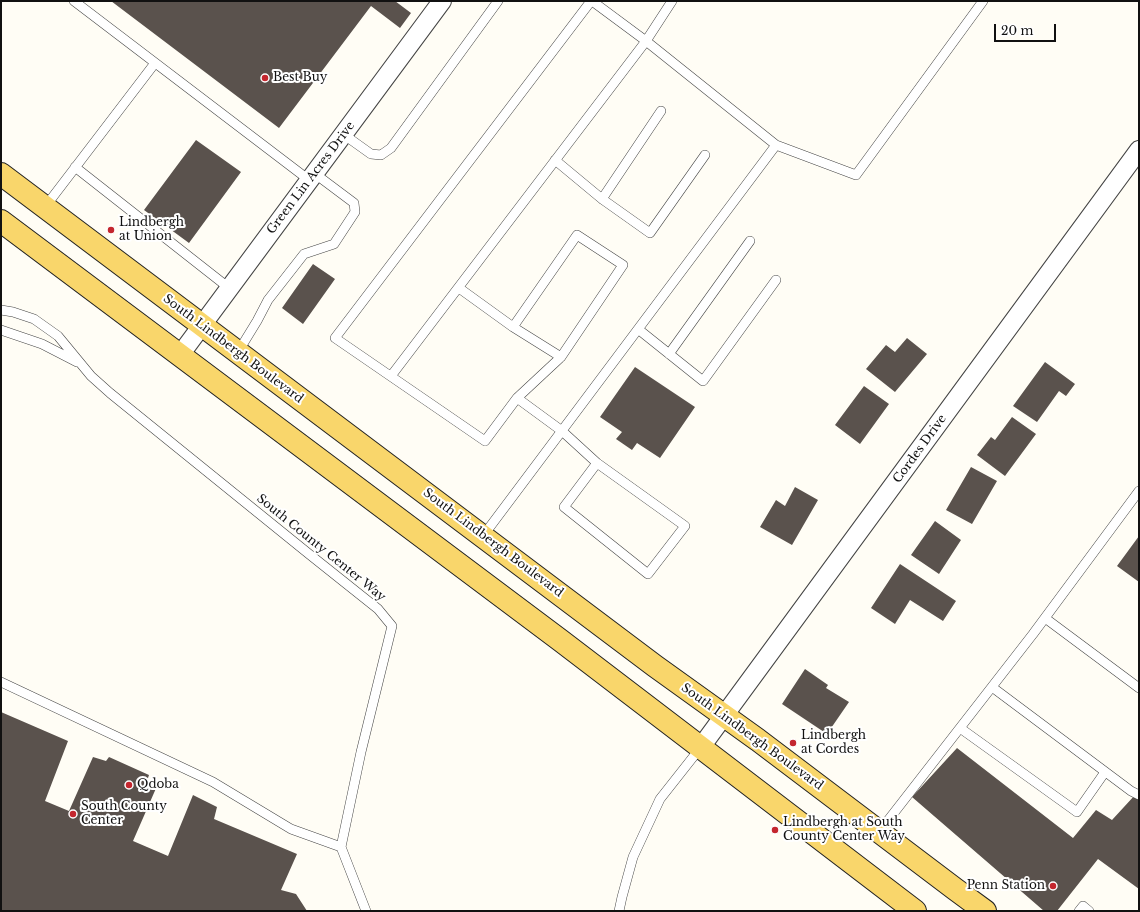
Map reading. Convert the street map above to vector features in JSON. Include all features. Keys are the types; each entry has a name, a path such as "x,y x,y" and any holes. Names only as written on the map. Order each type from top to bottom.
{"main road":[{"name":"South Lindbergh Boulevard","path":"1,174 654,666 758,740 986,911"},
{"path":"1,221 180,354 701,747 914,911"}],"street":[{"name":"Green Lin Acres Drive","path":"180,354 442,1"},
{"name":"Cordes Drive","path":"701,747 1139,150"}],"lane":[{"path":"74,1 155,64 312,177 354,204 355,212 334,244 304,254 268,300 238,352"},
{"path":"344,134 371,154 381,155 391,148 498,1"},
{"path":"513,327 577,234 623,265 561,357 517,398 485,441 335,338 592,1 646,41 776,144 856,175 983,1"},
{"path":"391,376 646,41 672,1"},
{"path":"45,207 155,64"},
{"path":"602,199 661,111"},
{"path":"483,536 776,144"},
{"path":"555,160 602,199 650,234 705,155"},
{"path":"76,167 229,288"},
{"path":"669,354 750,241"},
{"path":"638,329 703,381 776,280"},
{"path":"459,288 513,327 561,357"},
{"name":"South County Center Way","path":"1,310 13,312 34,319 58,336 80,364 110,393 378,609 392,626 360,752 341,847"},
{"name":"South County Center Way","path":"1,330 42,344 80,364"},
{"path":"517,398 562,431 597,463 685,526 648,574 564,507 597,463"},
{"path":"879,832 1045,618 1139,491"},
{"path":"1045,618 1139,688"},
{"path":"1,682 213,782 291,829 341,847 366,911"},
{"path":"992,687 1105,772 1139,795"},
{"path":"960,728 1077,812 1105,772"},
{"path":"619,911 633,857 660,799 701,747"},
{"path":"1079,911 1083,906 1090,911"}],"building":[{"name":"Best Buy","path":"111,1 395,1 411,13 400,28 371,6 279,128"},
{"path":"196,140 241,172 189,243 144,210"},
{"path":"313,264 335,279 303,324 282,308"},
{"path":"907,338 927,354 895,392 866,369 886,345 895,352"},
{"path":"1045,362 1075,384 1066,396 1059,391 1037,422 1013,406"},
{"path":"635,367 695,407 660,458 637,443 632,450 616,439 622,432 600,417"},
{"path":"864,386 889,404 860,444 835,425"},
{"path":"1012,417 1036,434 1005,476 977,455 991,437 995,440"},
{"path":"971,467 997,481 972,524 946,510"},
{"path":"795,487 818,500 792,545 760,527 776,500 785,506"},
{"path":"935,521 961,540 939,574 911,555"},
{"path":"1139,536 1139,582 1117,566"},
{"path":"900,564 956,601 943,621 910,600 895,624 871,608"},
{"path":"805,669 828,685 826,688 849,702 827,734 782,704"},
{"name":"South County Center","path":"1,712 68,741 45,801 69,811 93,757 106,761 109,757 149,775 147,781 157,786 133,841 168,856 193,795 217,807 214,819 297,854 281,890 296,894 307,911 1,911"},
{"path":"957,748 1073,838 1096,810 1112,820 1135,795 1139,798 1139,889 1098,859 1057,911 1044,911 912,797"}],"place":[{"name":"Best Buy","path":"265,78"},
{"name":"Lindbergh at Union","path":"111,230"},
{"name":"Lindbergh at Cordes","path":"793,743"},
{"name":"Qdoba","path":"129,785"},
{"name":"South County Center","path":"73,814"},
{"name":"Lindbergh at South County Center Way","path":"775,830"},
{"name":"Penn Station","path":"1053,886"}]}
